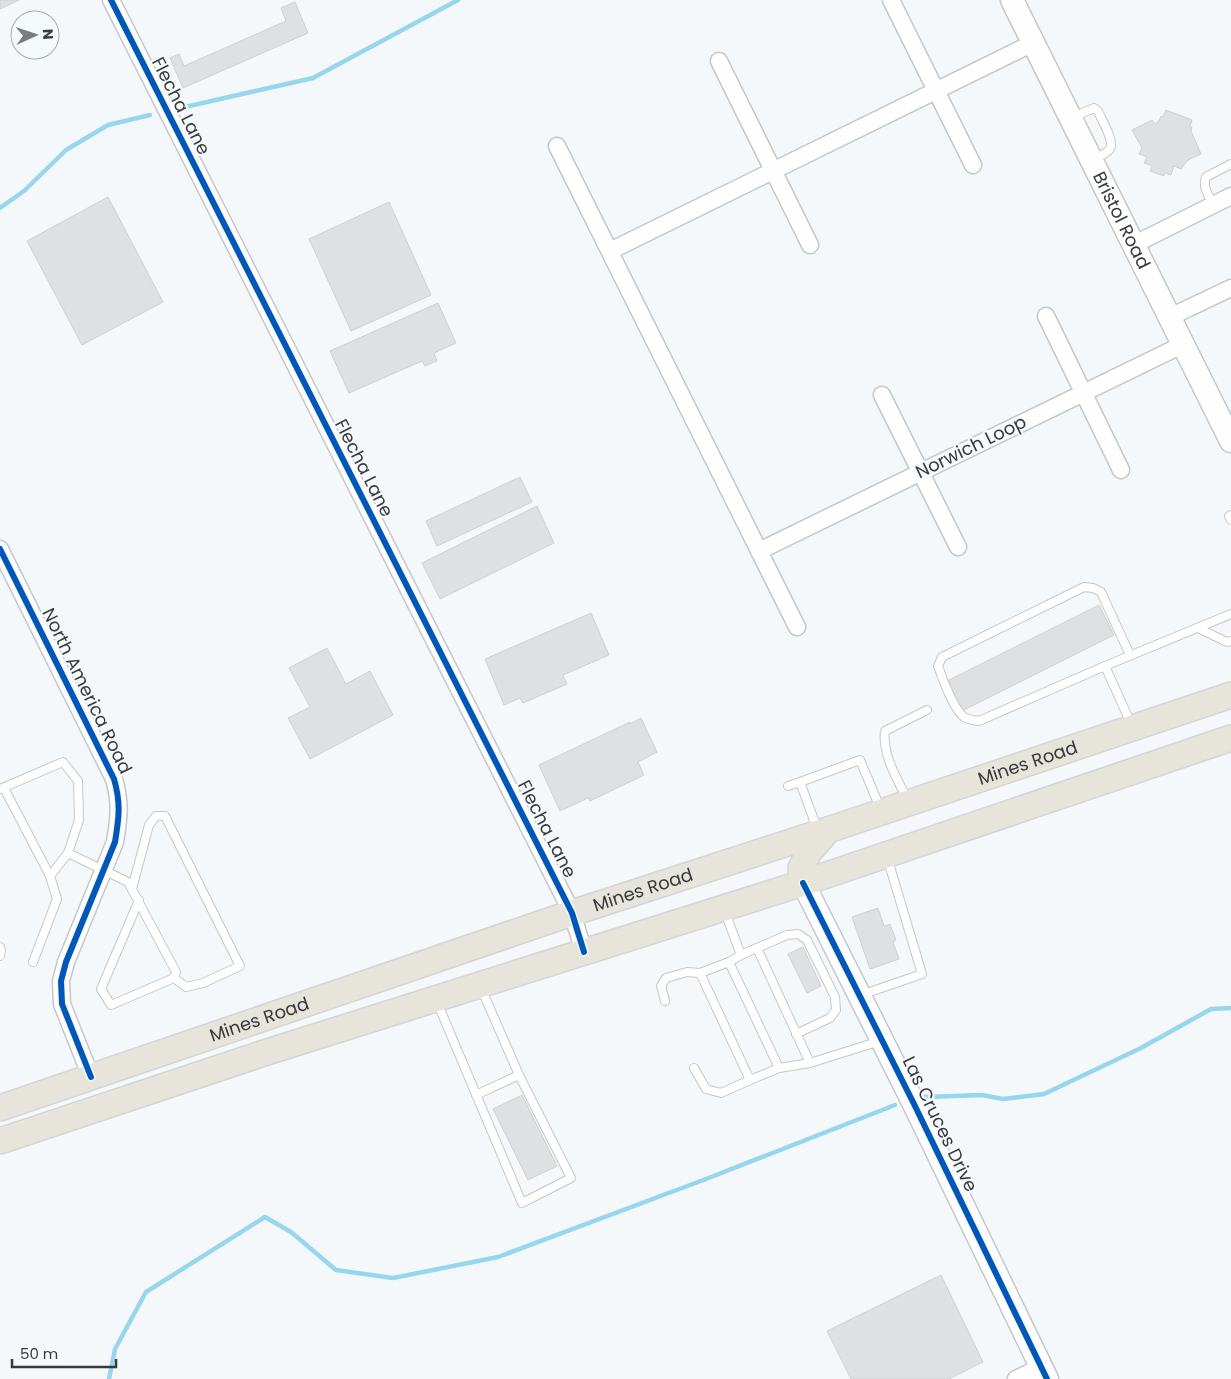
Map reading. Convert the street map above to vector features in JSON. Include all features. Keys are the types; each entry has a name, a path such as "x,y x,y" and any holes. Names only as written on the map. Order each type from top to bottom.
{"main road":[{"name":"Mines Road","path":"0,1108 572,913 823,832 1231,695"},
{"name":"Mines Road","path":"0,1142 264,1053 803,883 1231,738"},
{"path":"803,883 801,868 809,852 823,832"}],"street":[{"name":"Flecha Lane","path":"111,0 572,913 584,952"},
{"path":"891,0 973,166"},
{"name":"Bristol Road","path":"1012,0 1231,441"},
{"path":"610,251 1033,43"},
{"path":"718,61 810,245"},
{"path":"557,146 797,627"},
{"path":"1133,245 1231,196"},
{"path":"1170,317 1231,288"},
{"path":"1046,316 1121,470"},
{"name":"Norwich Loop","path":"759,551 1184,344"},
{"path":"882,395 958,547"},
{"name":"North America Road","path":"0,549 114,779 120,798 115,842 66,962 61,981 62,1004 91,1077"},
{"name":"Las Cruces Drive","path":"803,883 882,1040 1044,1373"},
{"path":"1016,1379 1044,1373"}],"lane":[{"path":"1213,205 1205,188 1204,182 1206,177 1231,164"},
{"path":"1231,515 1229,516 1231,520"},
{"path":"1130,655 1101,592 1093,588 1084,587 942,657 938,666 943,682 961,715 970,720 980,721 1130,655 1231,614"},
{"path":"1198,628 1227,642 1231,641"},
{"path":"1105,666 1132,728"},
{"path":"908,803 885,751 885,731 928,710"},
{"path":"788,786 860,760 882,812"},
{"path":"33,962 57,899 50,876 2,788 63,762 78,781 79,820 68,854 50,876"},
{"path":"800,782 823,832"},
{"path":"132,889 149,825 156,816 165,816 240,966 203,982 186,987 174,978"},
{"path":"68,854 128,882 139,900 176,972 174,978 111,1005 101,989 139,900"},
{"path":"860,996 922,974 886,855"},
{"path":"724,908 741,955"},
{"path":"665,1001 661,986 666,978 687,972 700,972 729,962 787,935 798,934 806,940 835,998 836,1010 830,1018 796,1034"},
{"path":"0,947 2,950 0,956"},
{"path":"757,948 810,1063"},
{"path":"729,962 779,1068"},
{"path":"700,972 750,1080"},
{"path":"435,998 522,1203 571,1178 519,1075 480,984"},
{"path":"694,1068 706,1089 721,1093 779,1068 810,1063 882,1040"},
{"path":"476,1095 519,1075"}],"building":[{"path":"0,0 19,0 0,9"},
{"path":"295,2 308,33 183,88 170,58 179,54 184,66 286,21 281,8"},
{"path":"1166,110 1192,120 1191,131 1201,154 1188,160 1181,169 1174,166 1171,175 1165,173 1164,176 1150,171 1152,166 1144,163 1147,157 1139,154 1142,148 1132,130 1152,120 1155,124 1161,116 1163,117"},
{"path":"108,197 163,302 82,345 27,241"},
{"path":"389,202 431,295 351,331 309,239"},
{"path":"438,303 456,343 434,353 437,361 425,366 422,361 349,393 330,351"},
{"path":"520,477 532,502 437,546 426,521"},
{"path":"537,506 554,543 440,599 422,563"},
{"path":"1099,605 1114,635 962,711 947,681"},
{"path":"591,613 609,655 563,675 567,684 523,703 520,698 504,705 485,659"},
{"path":"327,648 346,684 370,671 393,715 310,759 288,718 310,707 289,668"},
{"path":"641,718 657,752 638,762 644,775 590,801 588,798 560,811 539,765"},
{"path":"878,908 884,926 890,924 896,940 893,942 899,959 870,969 852,917"},
{"path":"803,947 821,986 807,993 788,954"},
{"path":"522,1095 557,1166 528,1180 493,1109"},
{"path":"941,1275 983,1362 949,1379 851,1379 827,1331"}],"waterway":[{"path":"185,107 313,78 458,0"},
{"path":"0,208 24,191 66,150 108,125 150,115"},
{"path":"924,1097 982,1095 1003,1099 1044,1094 1141,1048 1211,1009 1231,1008"},
{"path":"109,1379 115,1349 146,1292 265,1217 291,1232 336,1270 393,1278 498,1257 706,1179 895,1105"}],"cycle path":[{"path":"111,0 572,913 584,952"},
{"path":"0,549 114,779 118,796 115,842 66,962 61,981 62,1004 91,1077"},
{"path":"803,883 914,1104 1047,1379"}]}
